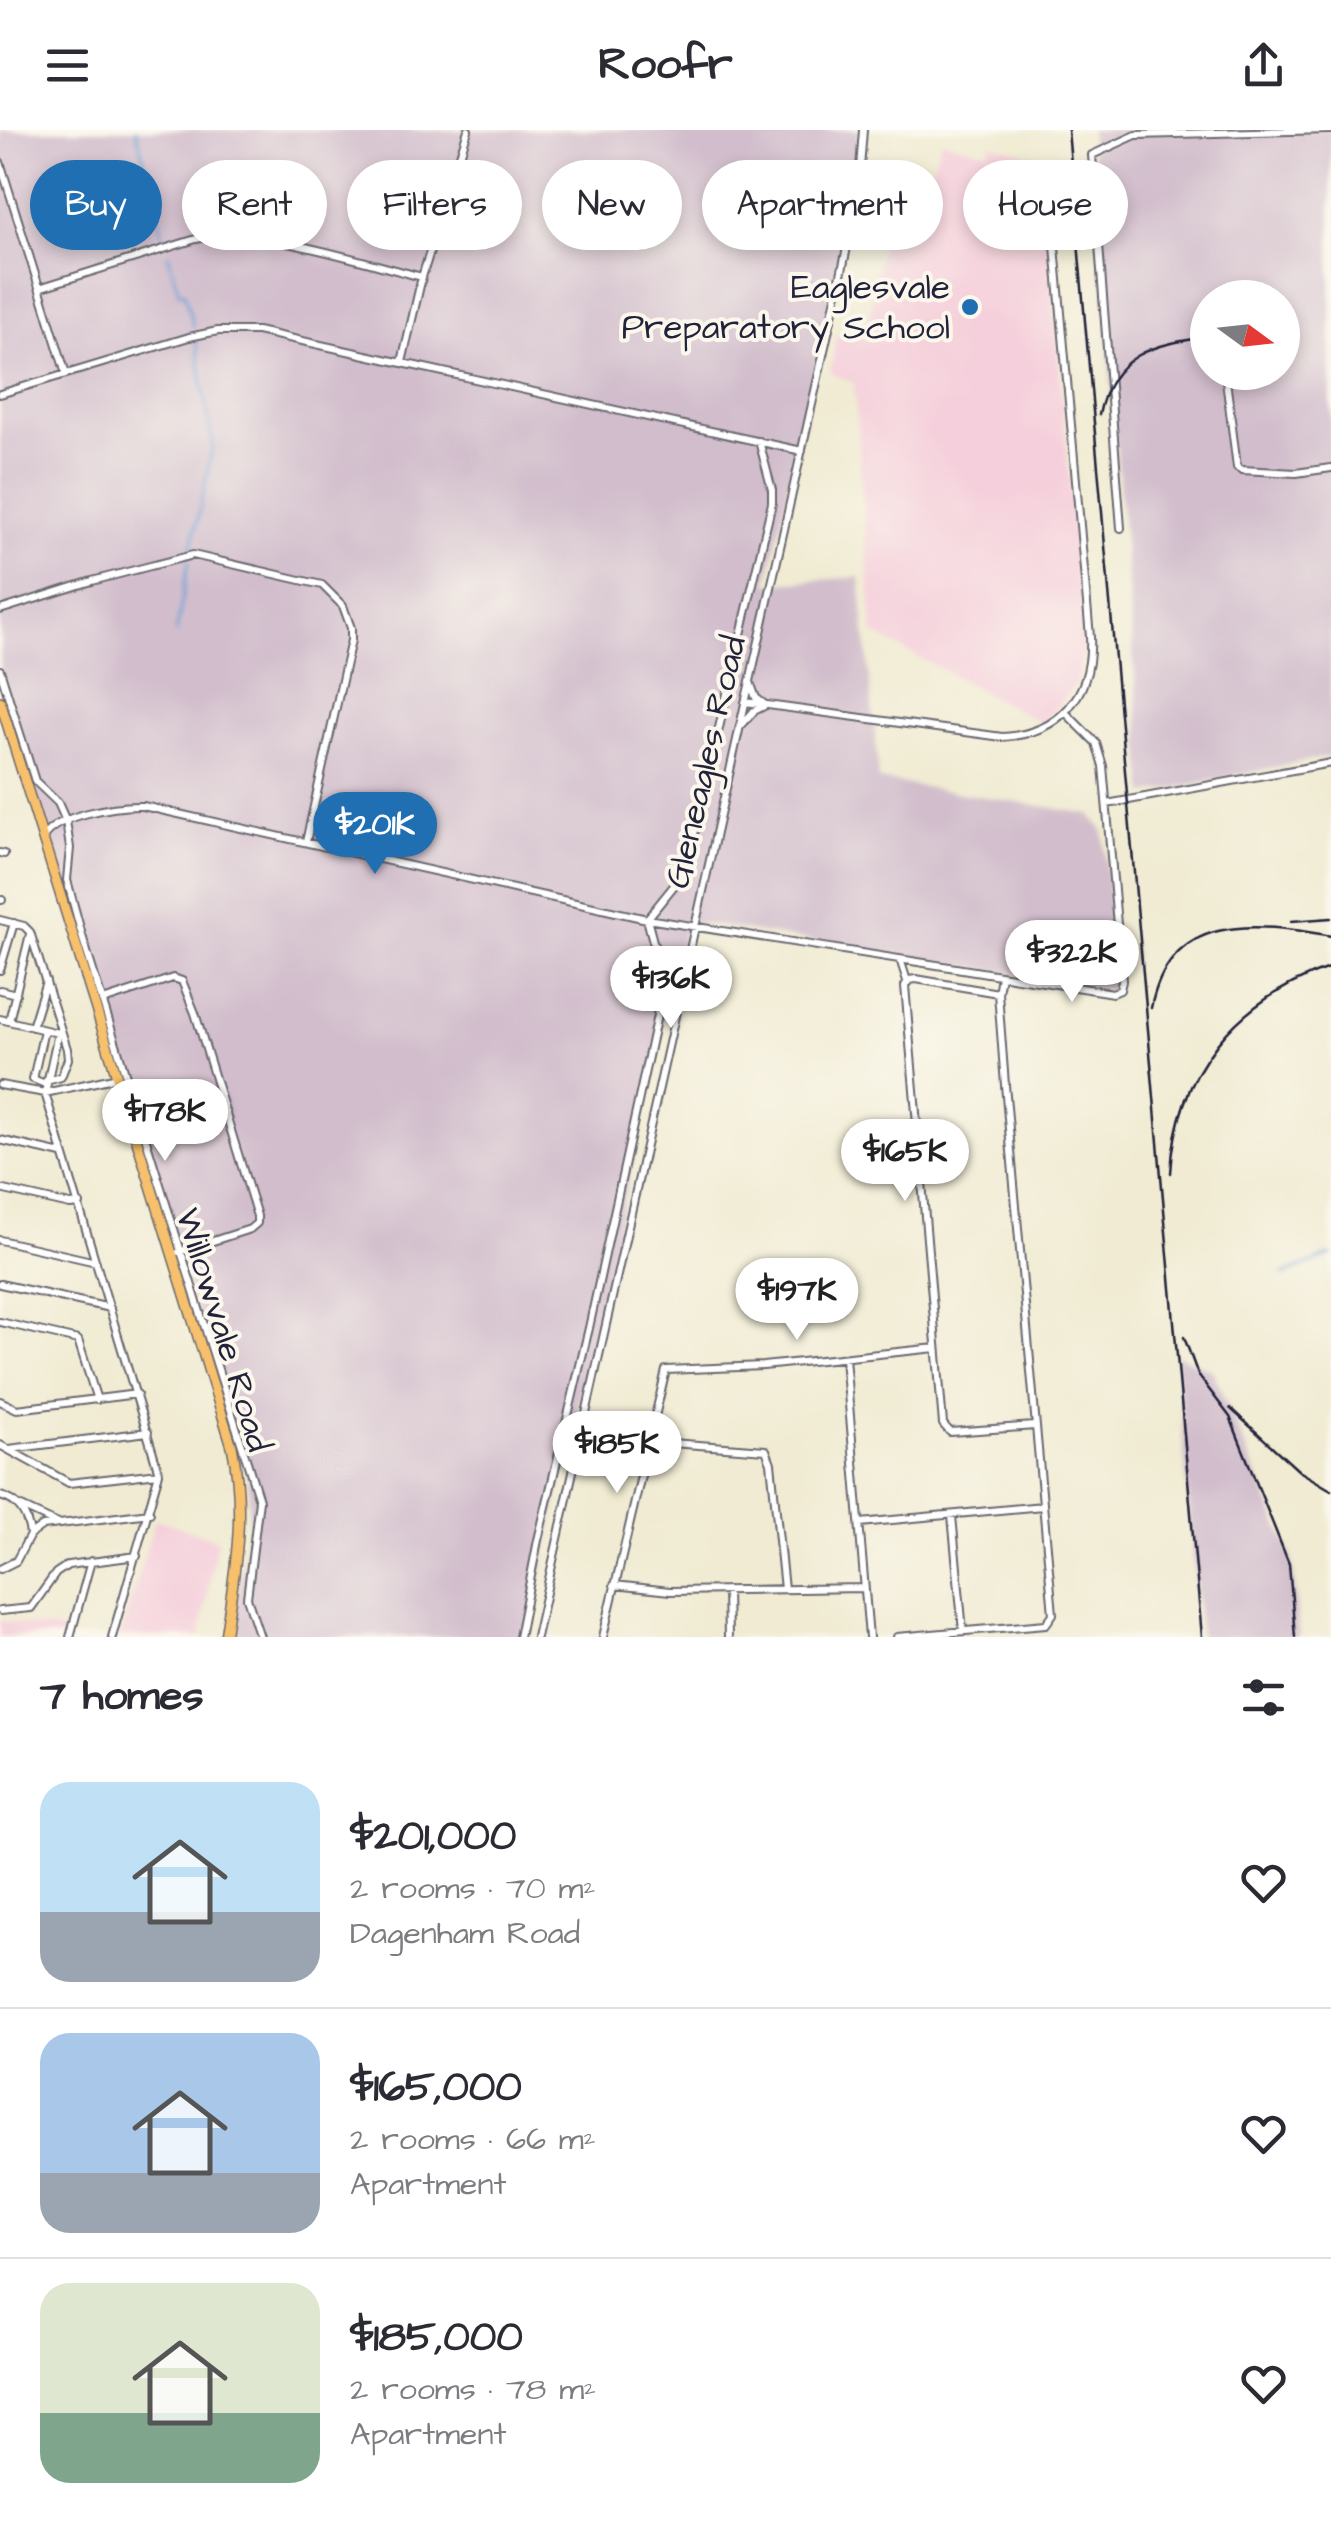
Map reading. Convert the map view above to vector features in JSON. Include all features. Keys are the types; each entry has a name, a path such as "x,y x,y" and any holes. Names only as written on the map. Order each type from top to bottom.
{"main road":[{"name":"Willowvale Road","path":"0,701 177,1253 232,1446 240,1486 238,1554 224,1637"}],"street":[{"path":"402,362 422,277 468,130"},
{"name":"Gleneagles Road","path":"536,1637 854,218 863,130"},
{"path":"1121,528 1092,155 1136,135 1331,130"},
{"path":"0,162 66,374"},
{"path":"40,288 210,236 278,243 422,277"},
{"path":"745,702 1002,738 1034,732 1065,712 1084,682 1091,642 1055,250"},
{"path":"0,394 189,336 236,330 275,334 802,451"},
{"path":"1227,390 1237,467 1296,472 1331,468"},
{"path":"646,919 685,872 772,503 759,441"},
{"path":"0,610 92,580 188,556 302,578 330,592 346,612 351,640 306,842"},
{"path":"0,670 32,776 61,806 66,821 70,848 67,880 177,1253 259,1500 247,1598 260,1637"},
{"path":"750,678 756,698 765,705"},
{"path":"739,728 754,710 765,705"},
{"path":"43,838 54,825 66,821 108,808 143,806 646,919 1110,993 1120,990 1122,981 1107,804 1098,748 1065,712"},
{"path":"1107,804 1331,764"},
{"path":"38,820 54,825"},
{"path":"519,1637 664,983 646,919"},
{"path":"0,920 14,922 30,932 68,1059 61,1078 46,1086"},
{"path":"0,970 14,922"},
{"path":"10,1022 30,932"},
{"path":"900,960 907,982 943,1424 947,1430 1036,1426"},
{"path":"21,972 45,979"},
{"path":"897,1637 1046,1624 1052,1619 998,993 1001,976"},
{"path":"32,1027 45,979"},
{"path":"104,1001 179,979 195,1013 258,1220 243,1232 177,1253"},
{"path":"907,982 916,979 998,993"},
{"path":"0,990 16,994"},
{"path":"0,1019 60,1034"},
{"path":"44,1030 33,1078 46,1086"},
{"path":"60,1034 46,1086 159,1473 112,1637"},
{"path":"0,1084 46,1086 118,1077"},
{"path":"0,1140 63,1154"},
{"path":"0,1189 80,1204"},
{"path":"0,1240 97,1262"},
{"path":"0,1284 111,1308"},
{"path":"0,1322 78,1340 97,1400"},
{"path":"604,1637 668,1369 764,1366 936,1348"},
{"path":"845,1358 869,1637"},
{"path":"0,1402 18,1409 137,1394"},
{"path":"4,1447 148,1432"},
{"path":"649,1445 658,1442 766,1450 771,1463 784,1589"},
{"path":"4,1447 69,1483 159,1473"},
{"path":"0,1496 61,1524"},
{"path":"16,1504 28,1523 30,1535"},
{"path":"860,1523 1043,1506"},
{"path":"0,1570 16,1561 30,1535 42,1526 150,1513"},
{"path":"952,1516 963,1632"},
{"path":"0,1611 30,1608 62,1568 137,1556"},
{"path":"70,1637 92,1562"},
{"path":"614,1584 658,1590 864,1588"},
{"path":"727,1590 728,1637"}],"shaded area":[{"path":"0,130 859,130 857,160 702,160 702,250 842,250 767,584 860,577 879,780 1090,814 1103,831 1117,990 686,921 527,1637 231,1637 249,1524 248,1477 0,683"},
{"path":"1090,130 1331,130 1331,756 1145,794 1100,250 1128,250 1128,160 1092,160"},
{"path":"942,140 988,152 991,144 1041,157 1041,160 963,160 963,250 1049,250 1084,643 1077,682 1043,724 873,633 854,383 830,373 836,336 866,338 880,250 943,250 943,160 935,160"},
{"path":"1176,1355 1212,1370 1292,1557 1299,1637 1200,1637"},
{"path":"155,1519 217,1539 200,1637 120,1637"},
{"path":"0,1621 69,1632 68,1637 0,1637"}],"waterway":[{"path":"136,130 165,242"},
{"path":"168,254 193,326"},
{"path":"191,551 213,445 196,341"},
{"path":"176,633 189,561"},
{"path":"1283,1275 1331,1255"}],"railway":[{"path":"1068,130 1202,1637"},
{"path":"1099,415 1105,394 1125,365 1153,349 1190,340"},
{"path":"1291,921 1331,918"},
{"path":"1151,1008 1161,977 1176,954 1196,939 1245,927 1331,936"},
{"path":"1171,1173 1175,1136 1185,1102 1217,1044 1267,999 1331,967"},
{"path":"1184,1337 1198,1375 1230,1417 1289,1564 1295,1637"},
{"path":"1230,1408 1299,1471 1331,1490"}],"place":[{"name":"Eaglesvale Preparatory School","path":"970,307"}]}
